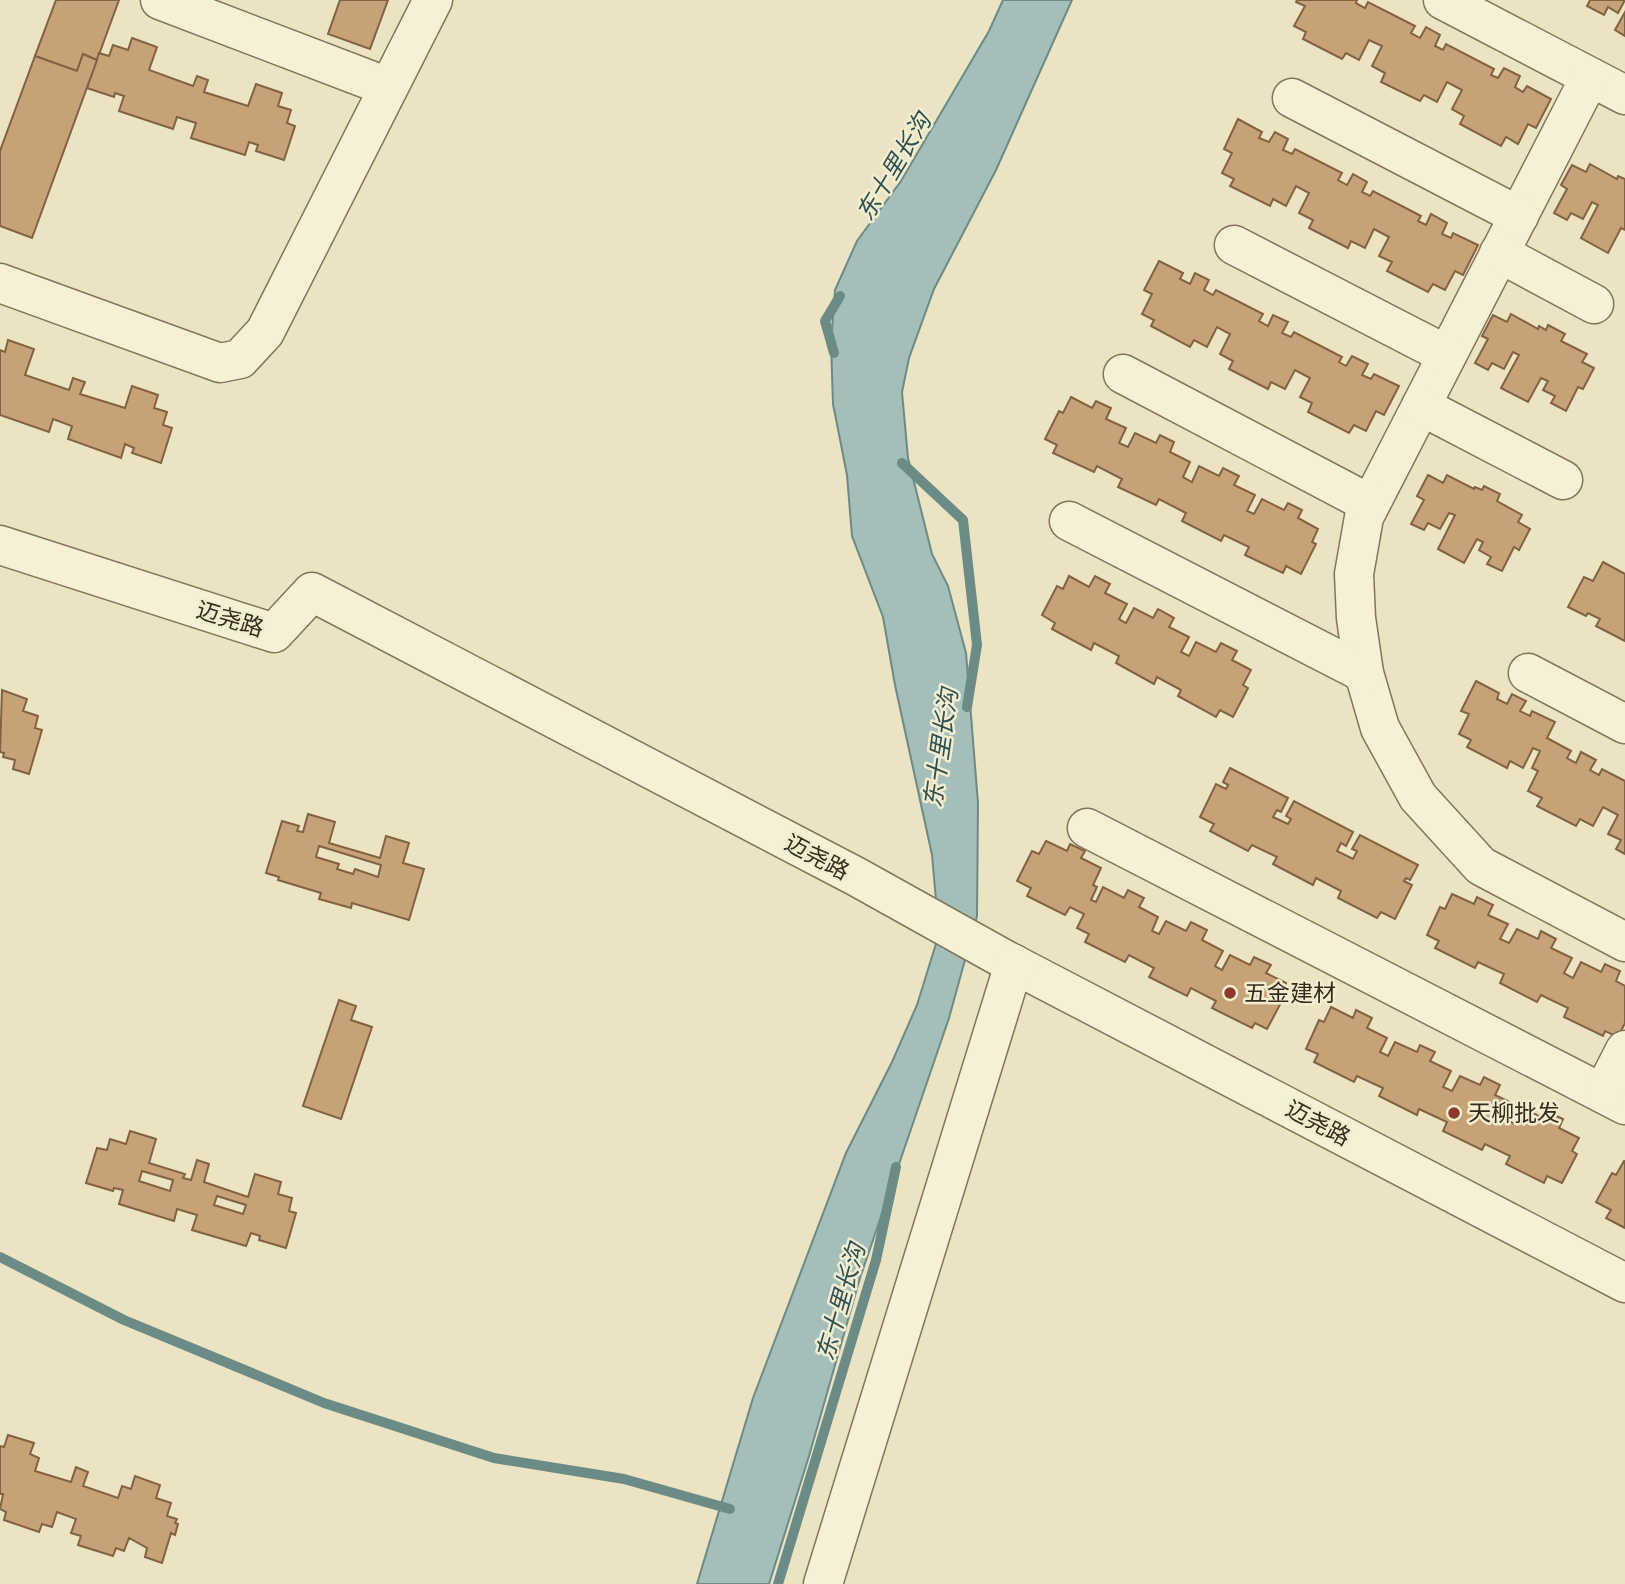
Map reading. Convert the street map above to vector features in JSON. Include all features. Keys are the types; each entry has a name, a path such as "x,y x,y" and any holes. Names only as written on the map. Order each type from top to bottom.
{"street":[{"path":"160,0 388,87"},
{"path":"0,283 220,363 240,359 265,332 433,0"},
{"path":"1443,0 1625,95"},
{"path":"1590,77 1370,504 1364,517 1354,574 1356,618 1364,673 1380,728 1418,797 1481,866 1625,942"},
{"path":"1292,98 1519,216"},
{"path":"1234,245 1447,355"},
{"path":"1499,253 1594,304"},
{"path":"1123,374 1370,504"},
{"path":"1421,406 1563,480"},
{"path":"1069,521 1364,673"},
{"name":"迈尧路","path":"0,545 274,633 312,592 857,877 1009,962 1625,1283"},
{"path":"1528,673 1625,724"},
{"path":"1087,828 1614,1099 1625,1050"},
{"path":"822,1584 1009,962"}],"water":[{"path":"1003,0 1072,0 996,170 934,289 909,358 902,392 908,458 932,554 948,586 966,653 978,803 977,916 949,1018 860,1278 769,1584 697,1584 753,1398 846,1153 892,1062 917,1005 939,934 932,855 883,617 852,536 847,475 833,404 831,343 835,290 857,241 901,181 989,31"}],"building":[{"path":"56,0 119,0 97,60 83,54 77,71 35,56"},
{"path":"340,0 388,0 370,49 328,34"},
{"path":"1357,0 1356,3 1365,8 1368,2 1415,26 1411,33 1420,38 1426,27 1440,35 1435,46 1443,50 1446,44 1494,69 1491,75 1498,78 1504,68 1520,76 1515,87 1523,92 1527,86 1551,99 1536,128 1528,124 1518,144 1506,137 1501,146 1460,124 1464,116 1452,109 1462,90 1447,82 1437,102 1424,95 1420,101 1381,82 1385,73 1372,66 1382,46 1369,40 1359,60 1346,53 1342,59 1303,39 1306,32 1294,26 1305,6 1296,2"},
{"path":"1590,0 1625,0 1618,13 1608,7 1604,15 1587,6"},
{"path":"1625,12 1625,36 1615,30"},
{"path":"132,38 157,47 149,70 193,86 197,76 208,80 204,92 248,106 256,84 282,93 278,106 291,110 287,123 295,126 284,160 256,151 258,145 249,142 245,155 191,138 196,123 177,117 173,129 119,111 124,96 115,93 114,97 87,88 99,53 109,56 113,45 128,50"},
{"path":"83,54 97,60 32,238 0,226 0,151 35,56 77,71"},
{"path":"1238,119 1262,132 1259,138 1269,142 1275,132 1288,139 1283,150 1292,154 1295,149 1342,173 1338,180 1347,185 1353,174 1367,182 1362,192 1370,196 1373,191 1421,216 1418,221 1426,225 1431,214 1447,223 1442,234 1451,238 1453,233 1478,245 1463,275 1455,271 1445,290 1433,284 1428,292 1387,271 1392,262 1379,256 1389,237 1374,229 1365,248 1351,241 1348,248 1309,228 1313,220 1299,213 1309,193 1296,186 1286,206 1273,199 1270,206 1230,186 1234,179 1222,173 1232,153 1224,149"},
{"path":"1590,164 1617,179 1618,176 1625,179 1625,230 1621,228 1608,253 1581,238 1598,205 1592,202 1583,219 1571,213 1567,220 1554,213 1567,189 1561,185 1572,165 1586,172"},
{"path":"1159,261 1183,273 1180,279 1190,284 1195,273 1209,280 1204,290 1213,295 1216,290 1263,314 1259,321 1268,326 1273,315 1288,322 1282,333 1291,337 1294,332 1342,357 1339,362 1346,366 1352,356 1368,364 1362,375 1371,379 1374,374 1399,386 1384,415 1376,411 1366,431 1354,425 1349,433 1308,412 1312,403 1300,397 1310,378 1295,370 1285,389 1271,382 1268,389 1229,369 1233,361 1220,354 1230,334 1217,327 1207,347 1194,340 1190,347 1151,326 1154,320 1142,314 1152,294 1144,290"},
{"path":"1511,314 1538,329 1539,326 1546,330 1548,325 1565,334 1561,341 1587,354 1582,362 1594,368 1583,389 1578,387 1566,411 1551,403 1555,396 1543,390 1548,381 1541,378 1528,402 1501,388 1519,355 1513,352 1504,369 1492,363 1488,370 1475,363 1488,339 1482,336 1493,315 1507,322"},
{"path":"8,340 34,349 25,375 69,390 73,378 85,382 80,394 125,408 132,386 158,395 154,408 167,412 163,425 172,428 161,463 132,453 134,448 125,444 121,458 68,439 72,426 53,419 49,432 0,415 0,350 5,352"},
{"path":"1071,397 1092,408 1096,401 1111,408 1106,419 1126,428 1119,443 1128,447 1135,433 1156,443 1160,435 1174,442 1170,452 1190,462 1183,477 1192,482 1199,466 1219,476 1223,468 1239,476 1234,485 1255,495 1247,511 1254,514 1262,499 1284,510 1288,503 1302,510 1298,518 1318,529 1312,542 1316,544 1301,574 1286,566 1283,573 1245,555 1249,547 1224,535 1221,541 1182,521 1186,513 1159,499 1156,505 1118,487 1122,479 1097,466 1094,472 1053,453 1057,445 1045,439 1059,411 1063,413"},
{"path":"1428,475 1443,483 1447,475 1474,489 1475,487 1482,490 1484,486 1500,494 1497,501 1522,515 1518,522 1530,529 1519,550 1514,547 1502,571 1487,564 1491,557 1479,550 1483,542 1477,539 1464,563 1438,549 1455,515 1449,513 1440,529 1428,523 1424,530 1411,524 1424,500 1417,496"},
{"path":"1603,562 1625,574 1625,641 1596,626 1600,619 1588,613 1586,616 1568,607 1584,577 1593,581"},
{"path":"1069,576 1089,587 1095,576 1110,584 1105,593 1127,604 1119,619 1126,623 1134,608 1153,618 1158,609 1174,618 1169,627 1189,637 1181,652 1189,656 1196,642 1216,652 1221,643 1237,651 1232,660 1251,670 1243,685 1248,688 1233,717 1220,710 1216,717 1178,696 1181,690 1157,677 1154,684 1116,663 1119,656 1094,643 1091,650 1052,629 1055,623 1042,615 1057,586 1063,589"},
{"path":"1476,681 1499,693 1497,699 1507,704 1512,694 1526,701 1520,711 1530,716 1532,711 1555,722 1547,738 1571,751 1567,758 1576,763 1581,752 1596,760 1590,770 1599,775 1602,769 1625,781 1625,854 1616,849 1621,840 1608,834 1618,815 1603,807 1593,826 1580,819 1576,826 1537,806 1542,798 1528,791 1538,771 1532,768 1540,751 1533,748 1523,768 1510,761 1507,768 1467,747 1471,740 1459,734 1469,714 1461,711"},
{"path":"2,690 27,699 23,711 38,716 35,728 42,730 29,774 13,769 15,760 3,757 4,753 0,752"},
{"path":"1230,768 1288,798 1281,812 1277,810 1273,817 1288,824 1291,819 1286,816 1294,801 1353,832 1346,846 1341,843 1337,851 1353,859 1357,851 1352,849 1360,835 1418,865 1410,880 1406,878 1404,881 1412,885 1395,919 1381,912 1377,918 1338,898 1341,891 1316,878 1313,885 1273,864 1277,857 1252,845 1248,851 1210,831 1214,824 1200,817 1216,784 1226,789 1228,785 1223,782"},
{"path":"308,814 335,822 329,843 380,858 386,836 409,843 403,863 424,869 409,920 352,903 351,908 319,899 321,893 278,880 279,877 266,873 282,821 299,826 297,831 303,832","holes":["319,846 381,865 378,877 355,869 353,874 337,869 339,864 316,857"]},
{"path":"1046,841 1067,851 1070,844 1085,851 1081,858 1101,868 1093,885 1097,887 1091,900 1096,902 1103,887 1124,898 1128,890 1144,898 1139,907 1158,917 1152,931 1159,934 1166,921 1186,931 1191,922 1207,930 1202,940 1223,951 1215,966 1222,970 1230,955 1250,965 1254,957 1271,965 1266,973 1286,983 1279,997 1283,999 1267,1029 1255,1023 1252,1028 1212,1008 1216,1001 1191,988 1187,996 1149,977 1154,968 1129,955 1125,962 1085,942 1089,934 1077,928 1084,914 1070,907 1065,915 1027,896 1031,888 1017,881 1032,851 1039,854"},
{"path":"1452,894 1474,904 1477,897 1493,905 1488,915 1508,924 1500,939 1509,943 1517,929 1538,939 1541,931 1556,939 1551,948 1572,958 1564,973 1573,978 1581,962 1601,972 1605,964 1620,971 1616,981 1625,986 1625,1023 1618,1037 1605,1031 1603,1036 1564,1017 1568,1008 1541,995 1537,1002 1500,983 1504,974 1478,962 1475,968 1435,948 1439,941 1427,935 1440,907 1445,909"},
{"path":"339,1000 356,1006 351,1020 372,1027 341,1119 303,1106"},
{"path":"1331,1007 1353,1018 1356,1010 1372,1018 1367,1028 1387,1038 1380,1052 1388,1056 1395,1042 1417,1052 1420,1045 1435,1052 1430,1061 1451,1071 1443,1087 1452,1091 1460,1076 1480,1085 1484,1077 1500,1085 1495,1095 1516,1105 1508,1120 1515,1124 1523,1108 1545,1119 1548,1112 1563,1119 1559,1128 1579,1138 1572,1151 1577,1154 1562,1183 1547,1176 1544,1183 1506,1164 1510,1156 1485,1144 1482,1150 1443,1131 1447,1122 1419,1109 1417,1115 1379,1096 1383,1088 1357,1076 1354,1082 1314,1062 1318,1054 1306,1049 1319,1020 1324,1022"},
{"path":"130,1131 156,1139 149,1163 185,1174 183,1178 191,1180 197,1160 209,1164 204,1182 248,1197 255,1174 281,1182 278,1194 292,1198 289,1211 296,1213 286,1248 259,1240 260,1236 251,1233 246,1246 192,1230 197,1215 177,1209 174,1221 119,1204 123,1190 114,1188 113,1191 86,1183 97,1148 107,1150 110,1139 126,1144","holes":["142,1171 173,1180 170,1191 139,1181","217,1196 246,1205 243,1214 214,1205"]},
{"path":"1624,1161 1625,1228 1606,1218 1611,1210 1596,1202 1612,1173 1616,1175"},
{"path":"8,1435 34,1443 30,1454 39,1458 35,1471 71,1482 76,1467 88,1472 83,1486 118,1498 122,1486 131,1489 135,1476 160,1485 156,1498 171,1503 167,1516 177,1519 175,1523 178,1524 175,1535 171,1533 162,1563 145,1557 147,1548 129,1538 124,1551 116,1548 113,1556 78,1545 81,1536 71,1533 76,1519 57,1512 52,1527 42,1524 39,1532 4,1520 6,1512 0,1509 3,1494 0,1494 0,1446 4,1447"}],"waterway":[{"name":"东十里长沟","path":"834,353 825,321 840,296"},
{"name":"东十里长沟","path":"902,463 963,520 977,645 967,707"},
{"name":"东十里长沟","path":"778,1584 876,1260 896,1167"},
{"path":"0,1257 124,1320 324,1403 494,1458 624,1479 730,1509"}],"place":[{"name":"五金建材","path":"1230,993"},
{"name":"天柳批发","path":"1454,1113"}]}
